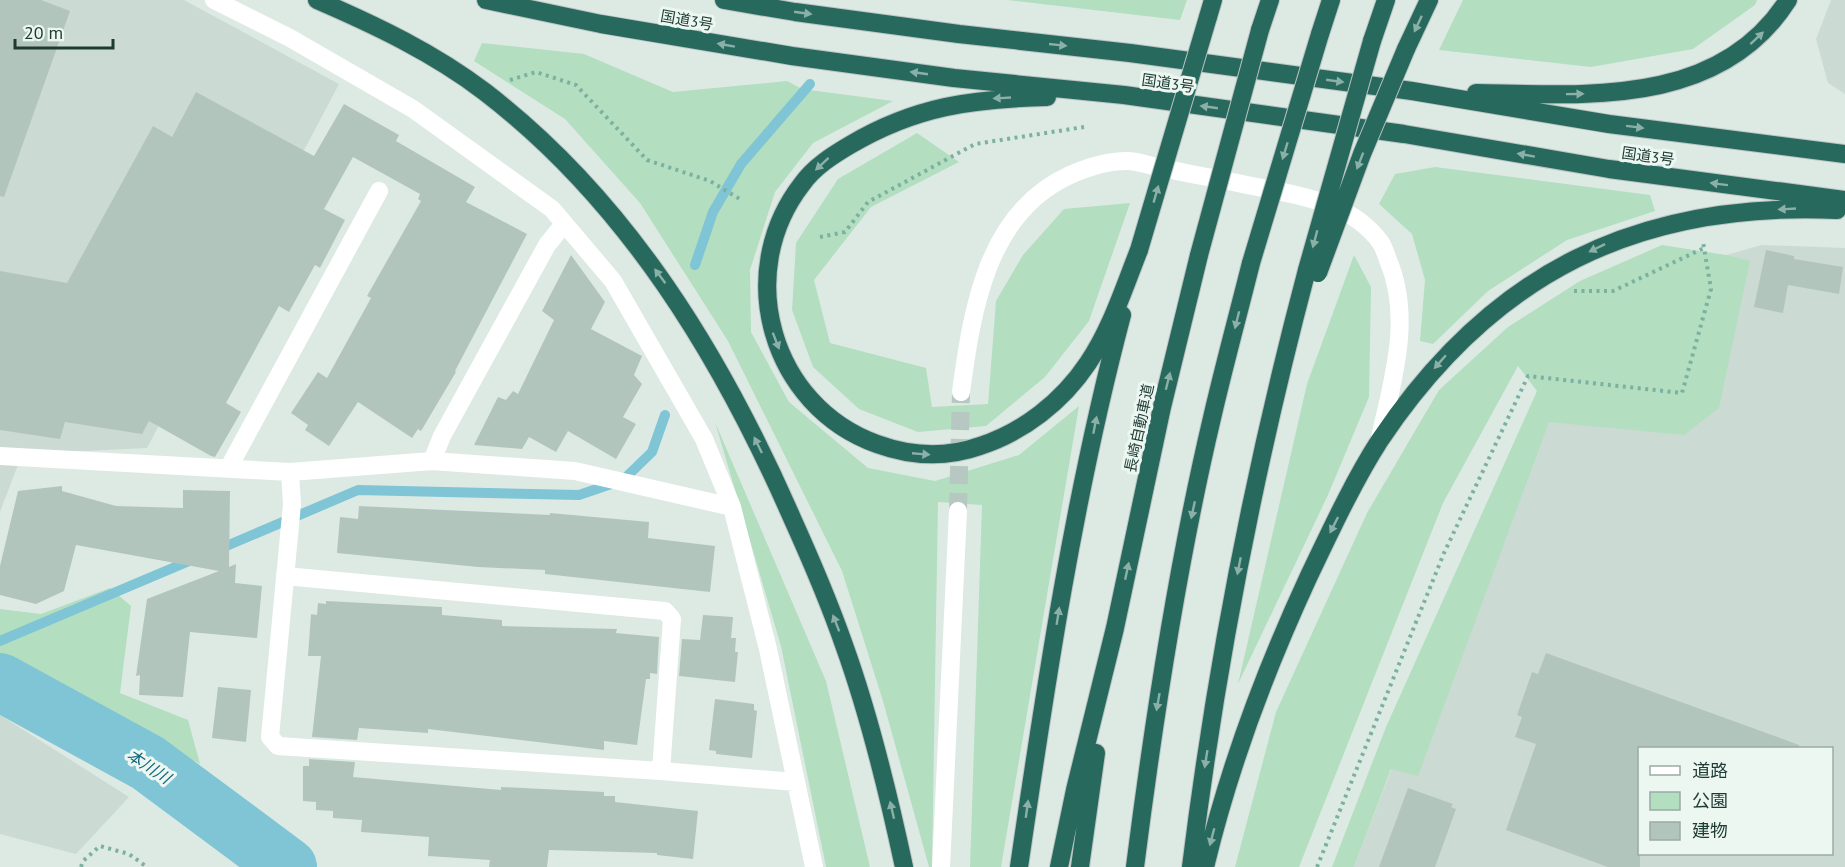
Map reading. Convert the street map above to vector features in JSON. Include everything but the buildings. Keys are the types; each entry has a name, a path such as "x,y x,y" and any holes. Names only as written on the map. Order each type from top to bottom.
{"highway":[{"path":"317,0 356,17 431,57 492,97 534,132 582,178 667,286 707,349 744,416 814,568 844,644 869,724 904,867"},
{"name":"国道3号","path":"486,0 601,24 792,56 954,78 1124,95 1404,134 1609,169 1845,200"},
{"name":"国道3号","path":"724,0 959,34 1130,53 1412,92 1609,124 1845,154"},
{"name":"長崎自動車道","path":"1059,867 1115,628 1162,406 1200,255 1270,0"},
{"path":"1134,867 1148,762 1179,576 1212,419 1251,263 1331,0"},
{"path":"1191,867 1220,668 1264,447 1299,330 1372,41 1386,0"},
{"path":"1313,271 1429,0"},
{"path":"1412,92 1576,95 1627,91 1667,83 1700,73 1730,59 1756,40 1777,18 1788,0"},
{"path":"1019,867 1063,583 1100,399 1139,250 1211,8"},
{"path":"1124,95 998,98 948,105 908,116 869,134 831,156 802,183 782,216 770,251 766,290 771,327 785,363 804,395 831,420 860,438 891,449 925,455 961,452 1001,439 1017,430 1033,420 1062,394 1087,364 1107,328 1139,250"},
{"path":"1205,867 1232,769 1286,625 1321,552 1379,442 1410,398 1443,358 1483,320 1523,290 1565,264 1608,243 1699,217 1804,208 1845,210"},
{"path":"1080,867 1115,628"}],"street":[{"path":"214,0 290,38 414,109 552,209 614,281 704,439 732,507 768,649 814,867"},
{"path":"962,392 975,303 988,264 1008,228 1030,201 1060,180 1092,166 1127,161 1323,202 1360,221 1368,228 1381,244 1394,273 1401,309 1398,355 1379,442"},
{"path":"228,467 378,191"},
{"path":"432,461 442,436 546,245 564,224"},
{"path":"0,456 290,472 432,461 575,471 732,507"},
{"path":"290,472 292,504 270,737 278,746 795,782"},
{"path":"941,867 958,511"},
{"path":"285,576 665,611 672,619 661,771"}],"path":[{"path":"508,81 536,72 576,85 647,160 710,181 743,201"},
{"path":"820,237 845,232 868,202 975,144 1084,127"},
{"path":"1317,867 1444,553 1528,376 1682,393 1711,289 1699,217"},
{"path":"1567,291 1613,291 1704,248"},
{"path":"81,867 83,861 100,846 129,854 147,867"}],"shaded area":[{"path":"0,0 184,0 339,84 147,448 22,454 0,512"},
{"path":"1831,0 1845,0 1845,94 1828,83 1816,39"},
{"path":"1762,245 1845,248 1845,867 1354,867 1537,391 1688,402 1726,255"},
{"path":"0,715 129,797 76,854 0,834"}],"green space":[{"path":"1007,0 1187,0 1180,20"},
{"path":"1463,0 1757,0 1755,5 1693,49 1591,67 1439,50"},
{"path":"482,43 584,54 673,92 787,81 802,89 893,101 813,143 775,192 750,270 751,332 789,402 868,468 935,481 1019,455 1079,406 1001,867 970,867 982,505 938,502 932,867 929,867 883,701 842,571 728,341 640,203 565,119 474,61"},
{"path":"917,133 959,162 871,207 814,280 830,343 926,368 932,407 988,404 996,301 1023,255 1064,209 1130,203 1089,321 1045,377 986,426 918,432 859,409 813,367 792,310 796,243 838,179"},
{"path":"1435,167 1650,195 1655,211 1567,240 1488,291 1433,344 1420,341 1425,280 1412,234 1379,204 1395,174"},
{"path":"1662,245 1750,261 1719,408 1684,435 1549,422 1418,776 1391,769 1354,867 1332,867 1386,727 1537,391 1518,366 1443,503 1299,867 1235,867 1276,712 1367,513 1439,390 1508,327 1580,281"},
{"path":"1354,255 1371,287 1369,397 1328,495 1238,684 1307,384"},
{"path":"715,422 826,681 870,867 826,867 781,646"},
{"path":"110,588 131,606 120,693 188,720 200,764 0,662 0,609 41,614"}],"waterway":[{"path":"695,265 713,212 741,164 810,84"},
{"path":"217,550 358,490 579,495 623,480 652,452 665,415"},
{"path":"0,641 194,559"},
{"name":"本川川","path":"0,682 148,763 288,867"}],"tunnel":[{"path":"958,511 961,392"}]}
